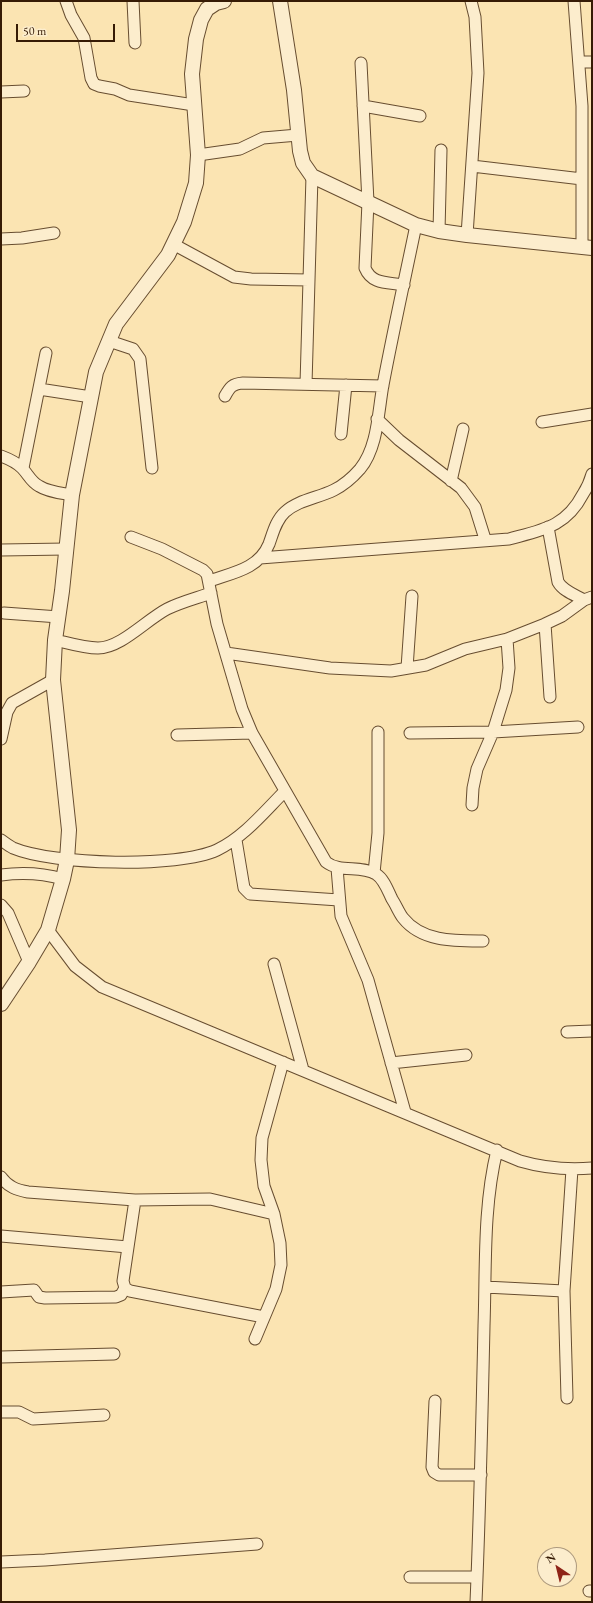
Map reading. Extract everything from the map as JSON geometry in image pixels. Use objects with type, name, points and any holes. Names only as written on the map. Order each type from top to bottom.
[{"type":"street","points":[[66,1],[70,15],[84,38],[91,78],[94,84],[115,89],[129,95],[194,105]]},
{"type":"street","points":[[133,1],[135,43]]},
{"type":"street","points":[[280,1],[294,90],[300,151],[303,163],[312,176],[416,225],[439,231],[587,248],[582,179],[583,126],[574,1]]},
{"type":"street","points":[[467,234],[478,73],[475,17],[471,1]]},
{"type":"street","points":[[1,1004],[48,930],[67,860],[68,822],[53,680],[55,640],[59,617],[72,495],[96,372],[116,324],[168,255],[184,222],[196,182],[198,155],[192,74],[196,39],[201,20],[207,9],[218,2]]},
{"type":"street","points":[[578,62],[592,62]]},
{"type":"street","points":[[362,64],[368,202],[365,268],[368,276],[374,281],[404,284]]},
{"type":"street","points":[[1,92],[24,91]]},
{"type":"street","points":[[364,106],[420,116]]},
{"type":"street","points":[[198,155],[240,149],[263,138],[298,134]]},
{"type":"street","points":[[439,231],[441,150]]},
{"type":"street","points":[[472,166],[582,179]]},
{"type":"street","points":[[306,384],[312,176]]},
{"type":"street","points":[[210,581],[251,566],[260,558],[268,547],[276,524],[284,513],[294,506],[334,490],[348,481],[361,468],[372,447],[416,225]]},
{"type":"street","points":[[1,239],[22,238],[54,233]]},
{"type":"street","points":[[173,244],[234,277],[251,279],[309,280]]},
{"type":"street","points":[[109,341],[133,349],[140,359],[152,468]]},
{"type":"street","points":[[23,468],[46,353]]},
{"type":"street","points":[[225,396],[229,388],[234,384],[242,382],[383,386]]},
{"type":"street","points":[[341,434],[346,385]]},
{"type":"street","points":[[39,389],[91,397]]},
{"type":"street","points":[[542,422],[592,414]]},
{"type":"street","points":[[377,419],[400,440],[461,488],[475,507],[485,539]]},
{"type":"street","points":[[452,481],[463,429]]},
{"type":"street","points":[[1,456],[13,460],[23,468],[38,486],[72,495]]},
{"type":"street","points":[[260,558],[509,538],[542,530],[567,518],[578,505],[592,474]]},
{"type":"street","points":[[548,527],[558,582],[566,591],[588,599]]},
{"type":"street","points":[[131,537],[162,549],[203,570],[207,574],[210,581],[217,624],[242,709],[252,732],[326,862],[331,867],[366,870],[380,877],[402,917],[412,927],[427,935],[451,941],[483,941]]},
{"type":"street","points":[[1,550],[66,549]]},
{"type":"street","points":[[55,640],[98,648],[109,646],[126,638],[153,617],[169,608],[211,593]]},
{"type":"street","points":[[407,668],[412,596]]},
{"type":"street","points":[[226,653],[330,668],[391,671],[426,665],[465,649],[507,639],[562,616],[588,599]]},
{"type":"street","points":[[4,613],[59,617]]},
{"type":"street","points":[[544,624],[550,697]]},
{"type":"street","points":[[472,806],[473,788],[477,769],[493,732],[506,690],[509,668],[507,639]]},
{"type":"street","points":[[1,739],[4,712],[12,703],[53,680]]},
{"type":"street","points":[[410,733],[493,732],[578,727]]},
{"type":"street","points":[[177,735],[252,732]]},
{"type":"street","points":[[374,873],[378,833],[378,732]]},
{"type":"street","points":[[1,840],[12,848],[24,852],[67,860],[134,862],[184,859],[215,851],[236,840],[285,791]]},
{"type":"street","points":[[236,840],[244,888],[250,894],[339,900]]},
{"type":"street","points":[[337,868],[341,916],[368,980],[405,1112]]},
{"type":"street","points":[[1,875],[32,873],[63,879]]},
{"type":"street","points":[[1,905],[8,913],[29,962]]},
{"type":"street","points":[[48,930],[75,966],[102,987],[536,1166],[572,1169],[592,1168]]},
{"type":"street","points":[[274,964],[303,1070]]},
{"type":"street","points":[[567,1032],[592,1031]]},
{"type":"street","points":[[391,1064],[466,1055]]},
{"type":"street","points":[[254,1340],[276,1289],[280,1265],[280,1243],[274,1214],[264,1186],[261,1160],[262,1138],[283,1062]]},
{"type":"street","points":[[476,1602],[481,1475],[485,1287],[490,1182],[496,1150]]},
{"type":"street","points":[[567,1398],[564,1291],[572,1169]]},
{"type":"street","points":[[1,1176],[10,1186],[22,1191],[135,1200],[210,1199],[274,1214]]},
{"type":"street","points":[[135,1200],[123,1281],[125,1288],[130,1291],[264,1317]]},
{"type":"street","points":[[1,1236],[128,1248]]},
{"type":"street","points":[[485,1287],[564,1291]]},
{"type":"street","points":[[1,1292],[34,1290],[39,1297],[44,1298],[116,1297],[121,1295],[125,1288]]},
{"type":"street","points":[[1,1357],[114,1354]]},
{"type":"street","points":[[435,1401],[432,1467],[434,1472],[439,1475],[481,1475]]},
{"type":"street","points":[[1,1412],[19,1412],[33,1419],[104,1415]]},
{"type":"street","points":[[1,1562],[257,1544]]},
{"type":"street","points":[[410,1577],[477,1577]]}]
